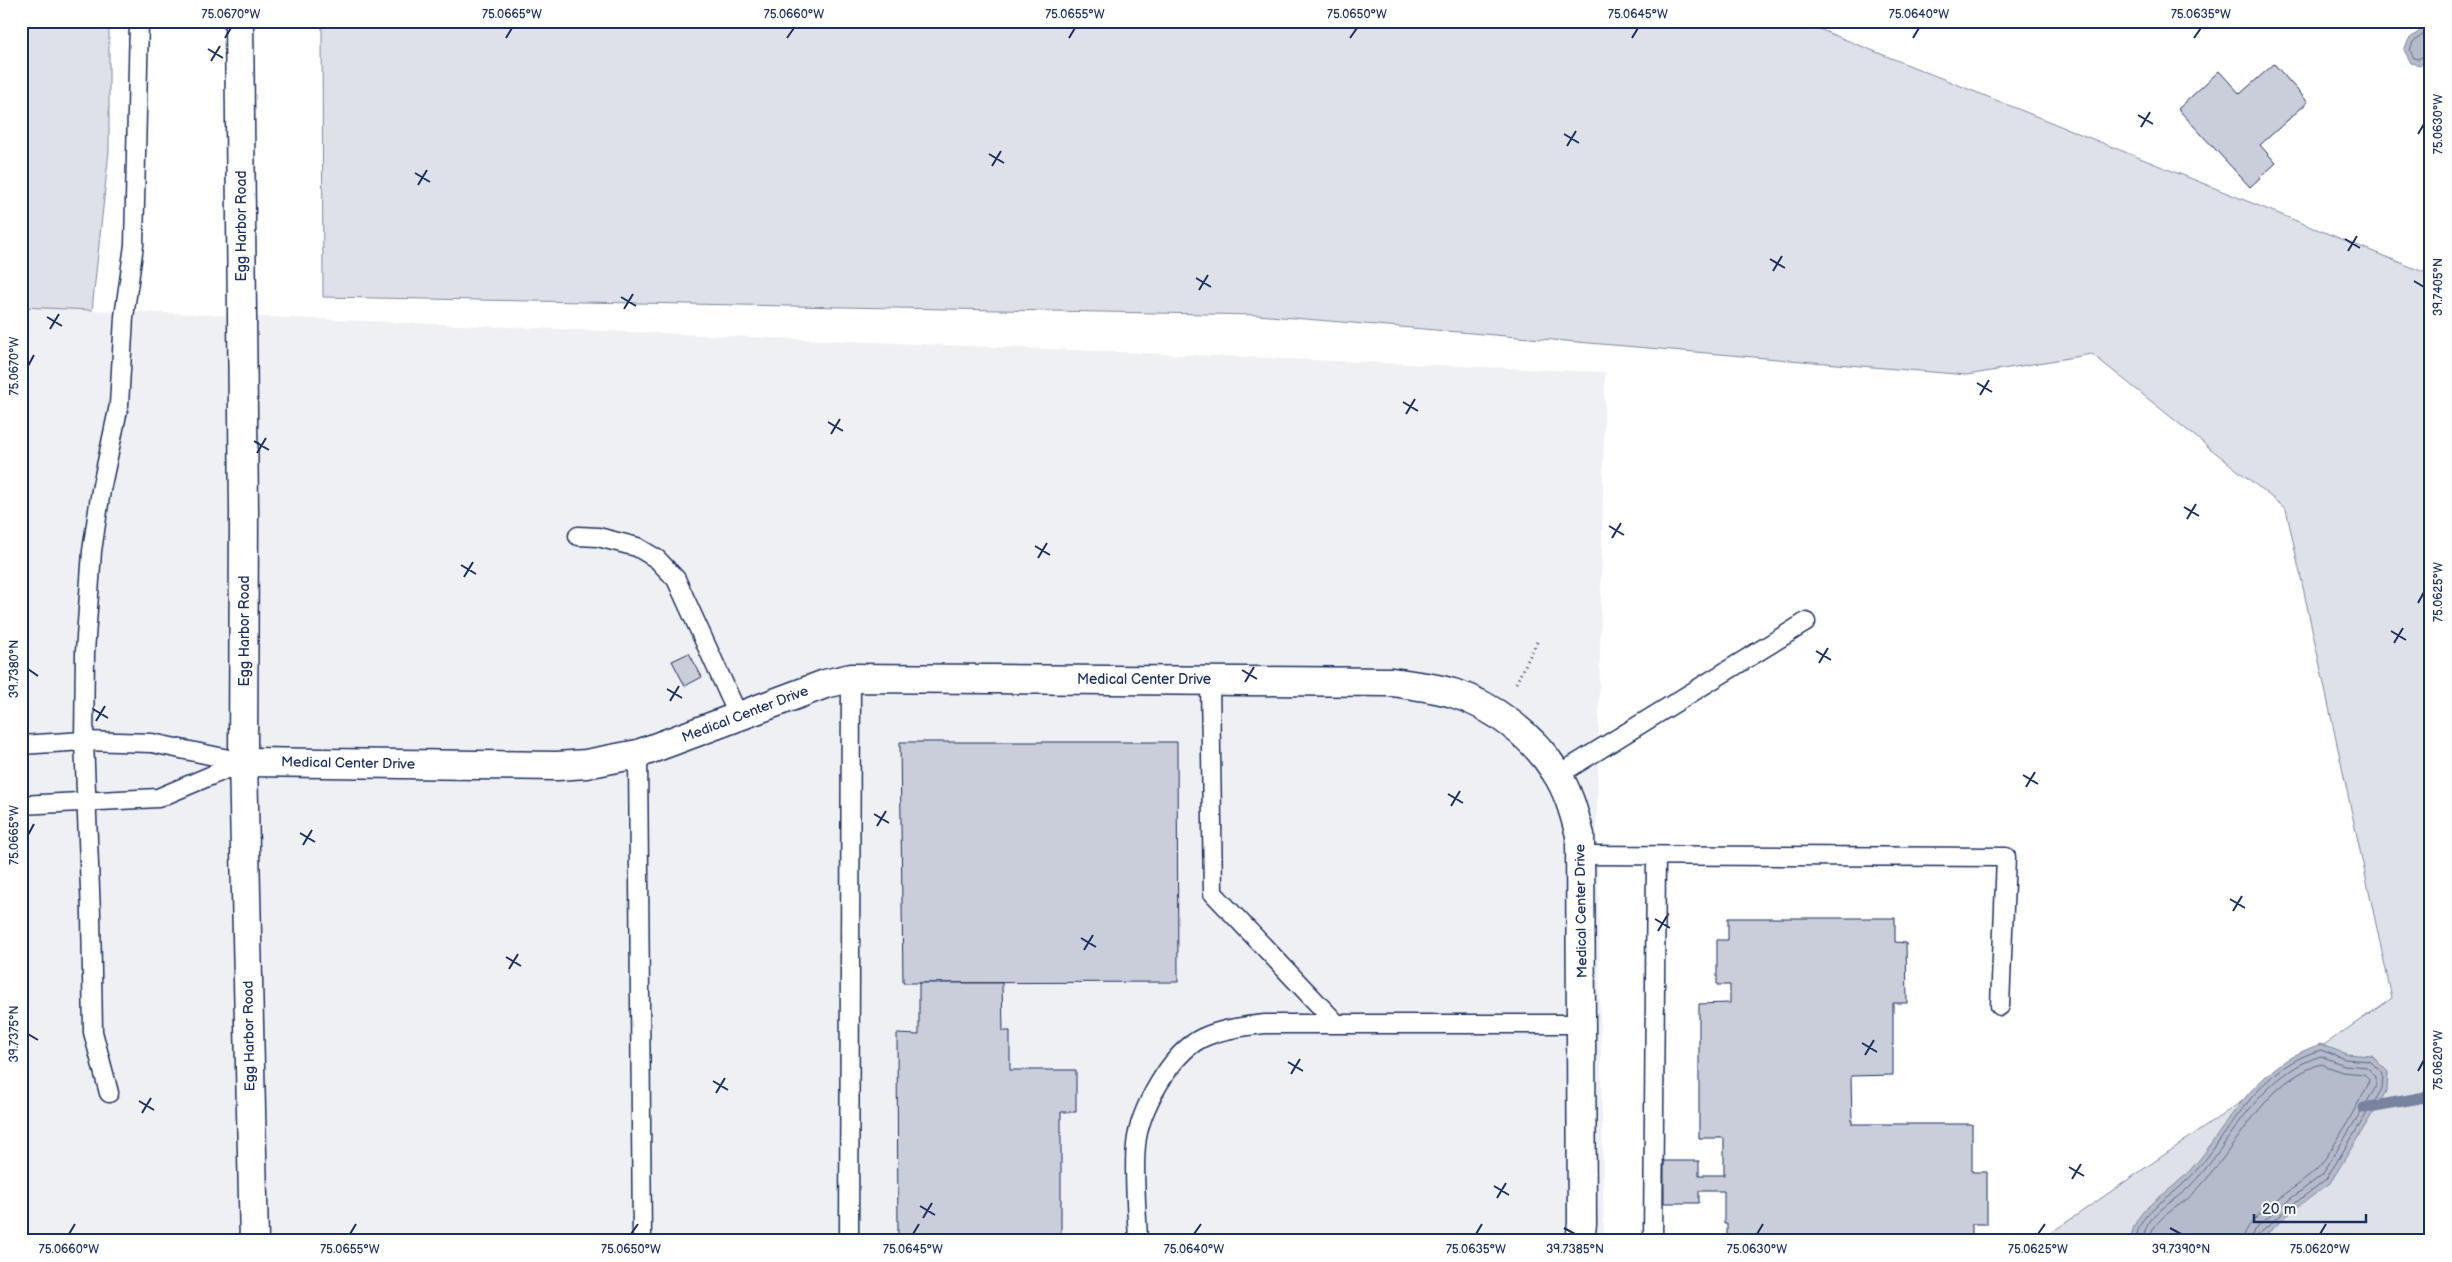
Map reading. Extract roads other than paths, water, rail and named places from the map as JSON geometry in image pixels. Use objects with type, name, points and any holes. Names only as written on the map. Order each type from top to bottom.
[{"type":"street","name":"Egg Harbor Road","points":[[239,21],[244,512],[243,762],[254,1241]]},
{"type":"street","name":"Medical Center Drive","points":[[243,762],[558,766],[586,764],[638,754],[740,718],[825,684],[851,678],[1392,682],[1454,694],[1487,709],[1513,727],[1534,745],[1558,775],[1574,814],[1580,835],[1582,1024],[1582,1224],[1580,1241]]},
{"type":"lane","points":[[110,1093],[93,1032],[91,914],[84,741],[86,652],[92,551],[101,490],[119,405],[124,317],[134,245],[139,21]]},
{"type":"lane","points":[[578,536],[598,537],[637,547],[658,559],[670,572],[676,579],[740,718]]},
{"type":"lane","points":[[1558,775],[1806,622]]},
{"type":"lane","points":[[849,1241],[851,678]]},
{"type":"lane","points":[[1210,680],[1213,892],[1336,1023]]},
{"type":"lane","points":[[21,745],[84,741],[152,743],[243,762]]},
{"type":"lane","points":[[638,754],[642,1241]]},
{"type":"lane","points":[[21,805],[158,798],[243,762]]},
{"type":"lane","points":[[1581,855],[1656,857],[2006,857],[2000,1006]]},
{"type":"lane","points":[[1653,1237],[1656,857]]},
{"type":"lane","points":[[1138,1241],[1136,1146],[1142,1116],[1174,1061],[1201,1038],[1237,1027],[1336,1023],[1582,1024]]},
{"type":"water","points":[[2429,21],[2431,21],[2431,55],[2420,65],[2411,63],[2404,50],[2409,39],[2428,25]]},
{"type":"water","points":[[2320,1044],[2346,1054],[2372,1056],[2388,1072],[2387,1090],[2330,1183],[2292,1211],[2259,1241],[2131,1241],[2136,1222],[2141,1214],[2177,1183],[2201,1158],[2241,1102],[2253,1089],[2285,1061]]},
{"type":"waterway","points":[[2364,1108],[2431,1096]]}]
